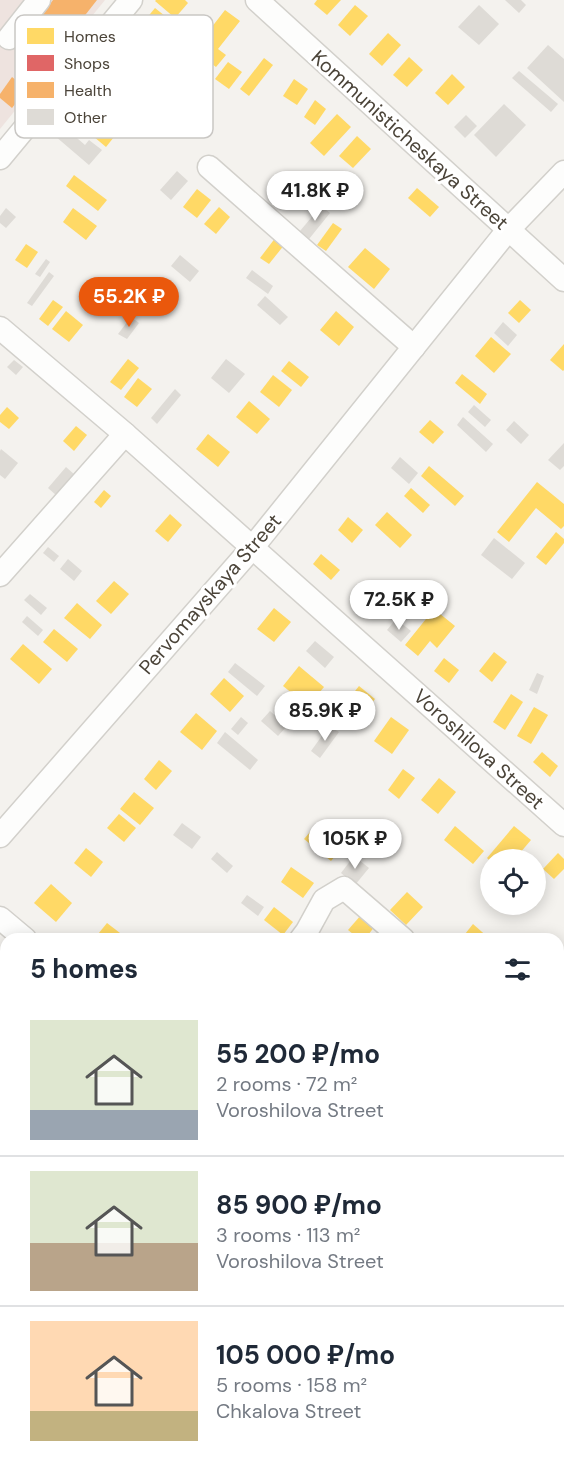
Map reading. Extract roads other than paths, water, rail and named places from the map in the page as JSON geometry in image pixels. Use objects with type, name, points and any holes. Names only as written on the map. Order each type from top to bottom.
[{"type":"street","points":[[26,15],[39,0]]},
{"type":"street","points":[[119,15],[131,0]]},
{"type":"street","name":"Kommunisticheskaya Street","points":[[256,0],[564,280]]},
{"type":"street","points":[[3,40],[15,27]]},
{"type":"street","points":[[0,158],[17,138]]},
{"type":"street","points":[[209,167],[414,347]]},
{"type":"street","name":"Pervomayskaya Street","points":[[0,836],[252,548],[508,230],[564,172]]},
{"type":"street","name":"Voroshilova Street","points":[[0,328],[125,434],[564,825]]},
{"type":"street","points":[[0,575],[125,434]]},
{"type":"street","points":[[306,933],[324,900],[344,888],[396,933]]},
{"type":"street","points":[[0,918],[18,933]]}]
